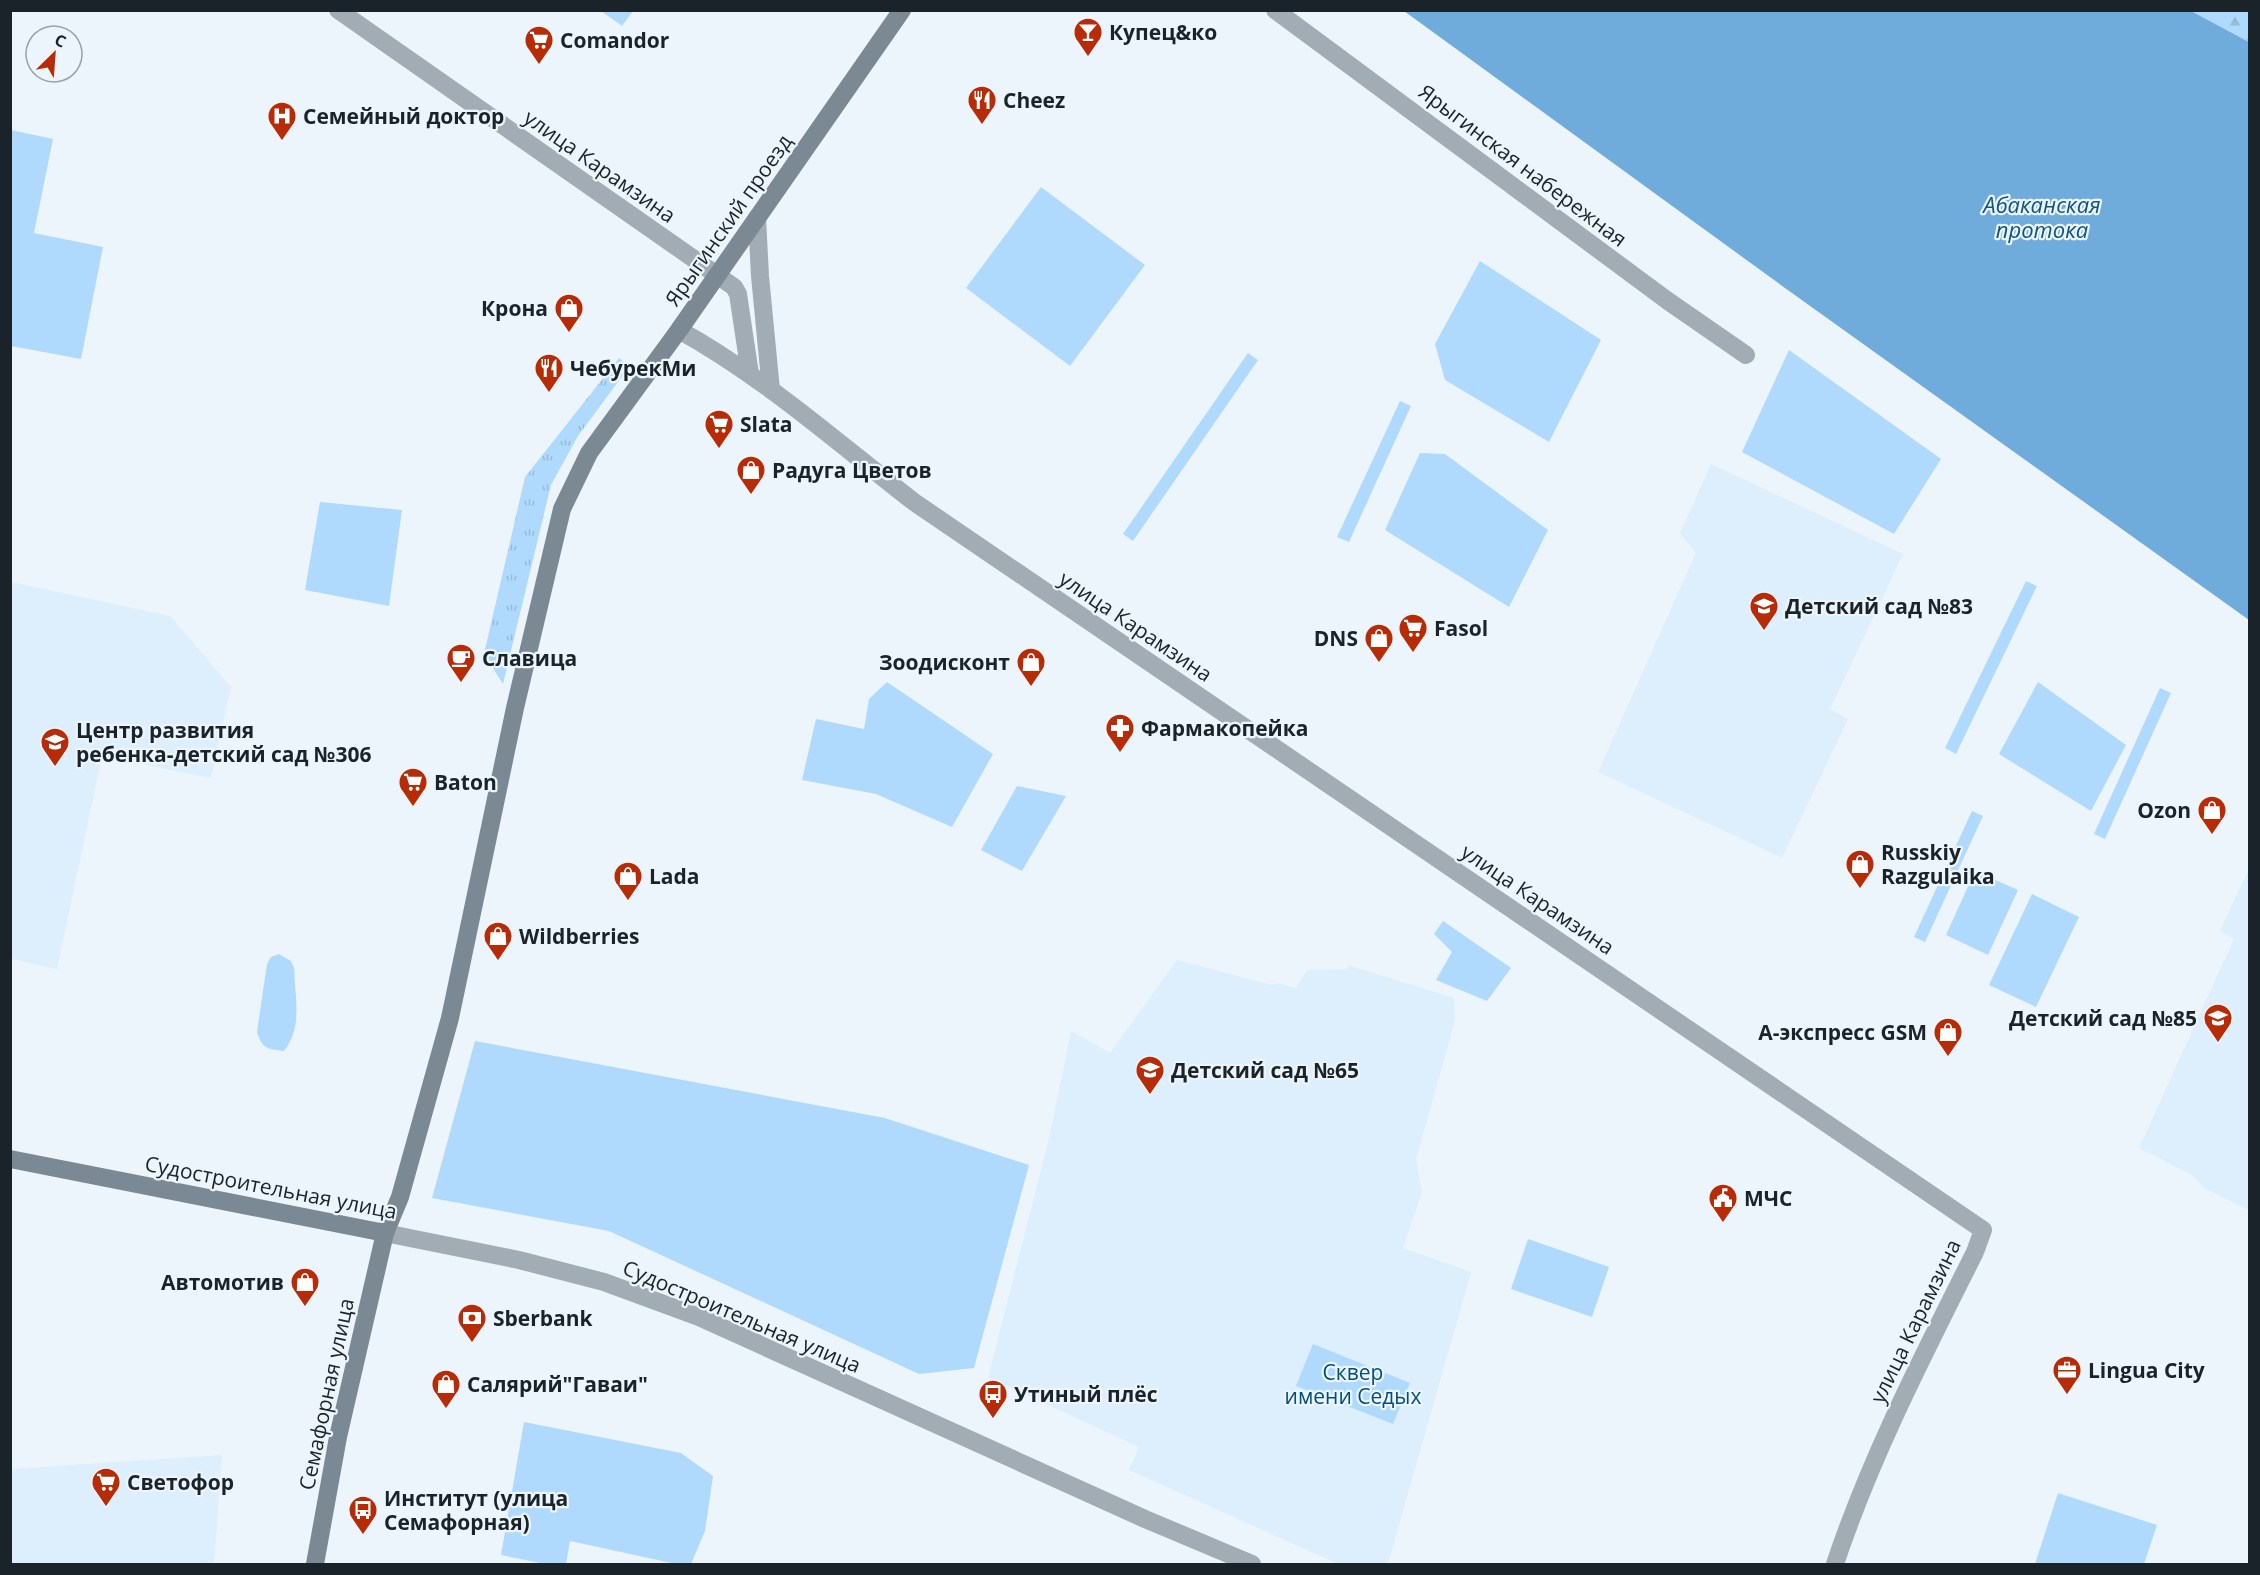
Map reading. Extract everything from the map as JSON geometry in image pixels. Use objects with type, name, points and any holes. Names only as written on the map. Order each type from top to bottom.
[{"type":"main road","name":"Ярыгинский проезд","points":[[385,1233],[400,1197],[450,1018],[515,708],[562,509],[589,453],[718,275],[902,10]]},
{"type":"main road","name":"Судостроительная улица","points":[[10,1159],[385,1233]]},
{"type":"main road","name":"Семафорная улица","points":[[315,1564],[338,1437],[385,1233]]},
{"type":"street","name":"улица Карамзина","points":[[338,10],[734,287],[738,294],[750,374]]},
{"type":"street","name":"Ярыгинская набережная","points":[[1275,10],[1668,301],[1746,355]]},
{"type":"street","points":[[757,218],[771,390]]},
{"type":"street","points":[[679,330],[712,348],[771,390]]},
{"type":"street","name":"улица Карамзина","points":[[771,390],[914,502],[1983,1230],[1975,1252],[1899,1404],[1845,1533],[1835,1564]]},
{"type":"street","name":"Судостроительная улица","points":[[385,1233],[519,1260],[604,1282],[699,1317],[1135,1515],[1252,1564]]},
{"type":"shaded area","name":"Детский сад №83","points":[[1711,464],[1903,554],[1830,709],[1848,719],[1782,858],[1598,772],[1696,553],[1680,533]]},
{"type":"shaded area","name":"Центр развития ребенка-детский сад №306","points":[[11,582],[170,616],[231,687],[211,778],[102,756],[57,969],[11,959]]},
{"type":"shaded area","name":"Детский сад №85","points":[[2249,869],[2249,1210],[2206,1189],[2192,1175],[2139,1148],[2234,939],[2220,931]]},
{"type":"shaded area","points":[[1177,960],[1272,985],[1277,983],[1296,988],[1307,970],[1347,969],[1348,965],[1454,998],[1455,1021],[1416,1159],[1422,1193],[1403,1248],[1471,1272],[1388,1564],[1338,1564],[1129,1470],[1139,1447],[988,1377],[1049,1139],[1071,1031],[1110,1053]]},
{"type":"shaded area","points":[[222,1455],[214,1564],[11,1564],[11,1469]]},
{"type":"green space","points":[[601,11],[633,11],[622,26]]},
{"type":"green space","points":[[2191,11],[2249,11],[2249,42]]},
{"type":"green space","points":[[11,130],[53,139],[34,233],[103,247],[81,359],[11,346]]},
{"type":"green space","points":[[1041,187],[1145,265],[1070,366],[966,288]]},
{"type":"green space","points":[[1480,261],[1601,340],[1549,442],[1445,380],[1435,344]]},
{"type":"green space","points":[[1789,350],[1941,459],[1894,534],[1742,452]]},
{"type":"green space","points":[[1248,353],[1258,360],[1133,541],[1123,534]]},
{"type":"green space","points":[[619,358],[629,367],[578,436],[551,485],[503,684],[484,654],[525,477]]},
{"type":"green space","points":[[1400,401],[1411,406],[1349,542],[1337,537]]},
{"type":"green space","points":[[1420,453],[1445,454],[1548,530],[1509,607],[1385,530]]},
{"type":"green space","points":[[320,502],[402,510],[389,606],[305,590]]},
{"type":"green space","points":[[2026,581],[2037,586],[1956,754],[1945,748]]},
{"type":"green space","points":[[887,682],[993,754],[952,827],[876,794],[802,780],[816,719],[864,729],[869,699]]},
{"type":"green space","points":[[2038,682],[2126,745],[2091,811],[1999,754]]},
{"type":"green space","points":[[2160,688],[2171,693],[2105,839],[2094,834]]},
{"type":"green space","points":[[1017,786],[1066,796],[1022,871],[981,850]]},
{"type":"green space","points":[[1972,811],[1983,816],[1925,942],[1914,937]]},
{"type":"green space","points":[[1975,871],[2018,890],[1988,955],[1946,935]]},
{"type":"green space","points":[[2032,894],[2079,917],[2036,1007],[1989,985]]},
{"type":"green space","points":[[1443,921],[1511,968],[1487,1001],[1436,980],[1452,952],[1434,934]]},
{"type":"green space","points":[[279,954],[291,961],[294,968],[296,1001],[294,1032],[284,1051],[266,1047],[257,1032],[267,964],[271,957]]},
{"type":"green space","points":[[475,1041],[885,1118],[1029,1165],[974,1368],[919,1374],[609,1231],[432,1198]]},
{"type":"green space","points":[[1528,1239],[1609,1267],[1592,1317],[1511,1289]]},
{"type":"green space","name":"Сквер имени Седых","points":[[1313,1344],[1410,1383],[1393,1424],[1296,1386]]},
{"type":"green space","points":[[524,1422],[681,1453],[713,1476],[705,1531],[691,1564],[676,1564],[570,1541],[566,1564],[545,1564],[501,1555]]},
{"type":"green space","points":[[2058,1493],[2157,1525],[2144,1564],[2035,1564]]},
{"type":"water","name":"Абаканская протока","points":[[1404,11],[2191,11],[2249,42],[2249,620],[1785,288]]},
{"type":"place","name":"Купец&ко","points":[[1088,58]]},
{"type":"place","name":"Comandor","points":[[539,66]]},
{"type":"place","name":"Cheez","points":[[982,126]]},
{"type":"place","name":"Семейный доктор","points":[[282,142]]},
{"type":"place","name":"Крона","points":[[569,334]]},
{"type":"place","name":"ЧебурекМи","points":[[549,394]]},
{"type":"place","name":"Slata","points":[[719,450]]},
{"type":"place","name":"Радуга Цветов","points":[[751,496]]},
{"type":"place","name":"Детский сад №83","points":[[1764,632]]},
{"type":"place","name":"Fasol","points":[[1413,654]]},
{"type":"place","name":"DNS","points":[[1379,664]]},
{"type":"place","name":"Славица","points":[[461,684]]},
{"type":"place","name":"Зоодисконт","points":[[1031,688]]},
{"type":"place","name":"Фармакопейка","points":[[1120,754]]},
{"type":"place","name":"Центр развития ребенка-детский сад №306","points":[[55,768]]},
{"type":"place","name":"Baton","points":[[413,808]]},
{"type":"place","name":"Ozon","points":[[2212,836]]},
{"type":"place","name":"Russkiy Razgulaika","points":[[1860,890]]},
{"type":"place","name":"Lada","points":[[628,902]]},
{"type":"place","name":"Wildberries","points":[[498,962]]},
{"type":"place","name":"Детский сад №85","points":[[2218,1044]]},
{"type":"place","name":"А-экспресс GSM","points":[[1948,1058]]},
{"type":"place","name":"Детский сад №65","points":[[1150,1096]]},
{"type":"place","name":"МЧС","points":[[1723,1224]]},
{"type":"place","name":"Автомотив","points":[[305,1308]]},
{"type":"place","name":"Sberbank","points":[[472,1344]]},
{"type":"place","name":"Lingua City","points":[[2067,1396]]},
{"type":"place","name":"Салярий\"Гаваи\"","points":[[446,1410]]},
{"type":"place","name":"Утиный плёс","points":[[993,1420]]},
{"type":"place","name":"Светофор","points":[[106,1508]]},
{"type":"place","name":"Институт (улица Семафорная)","points":[[363,1536]]}]
